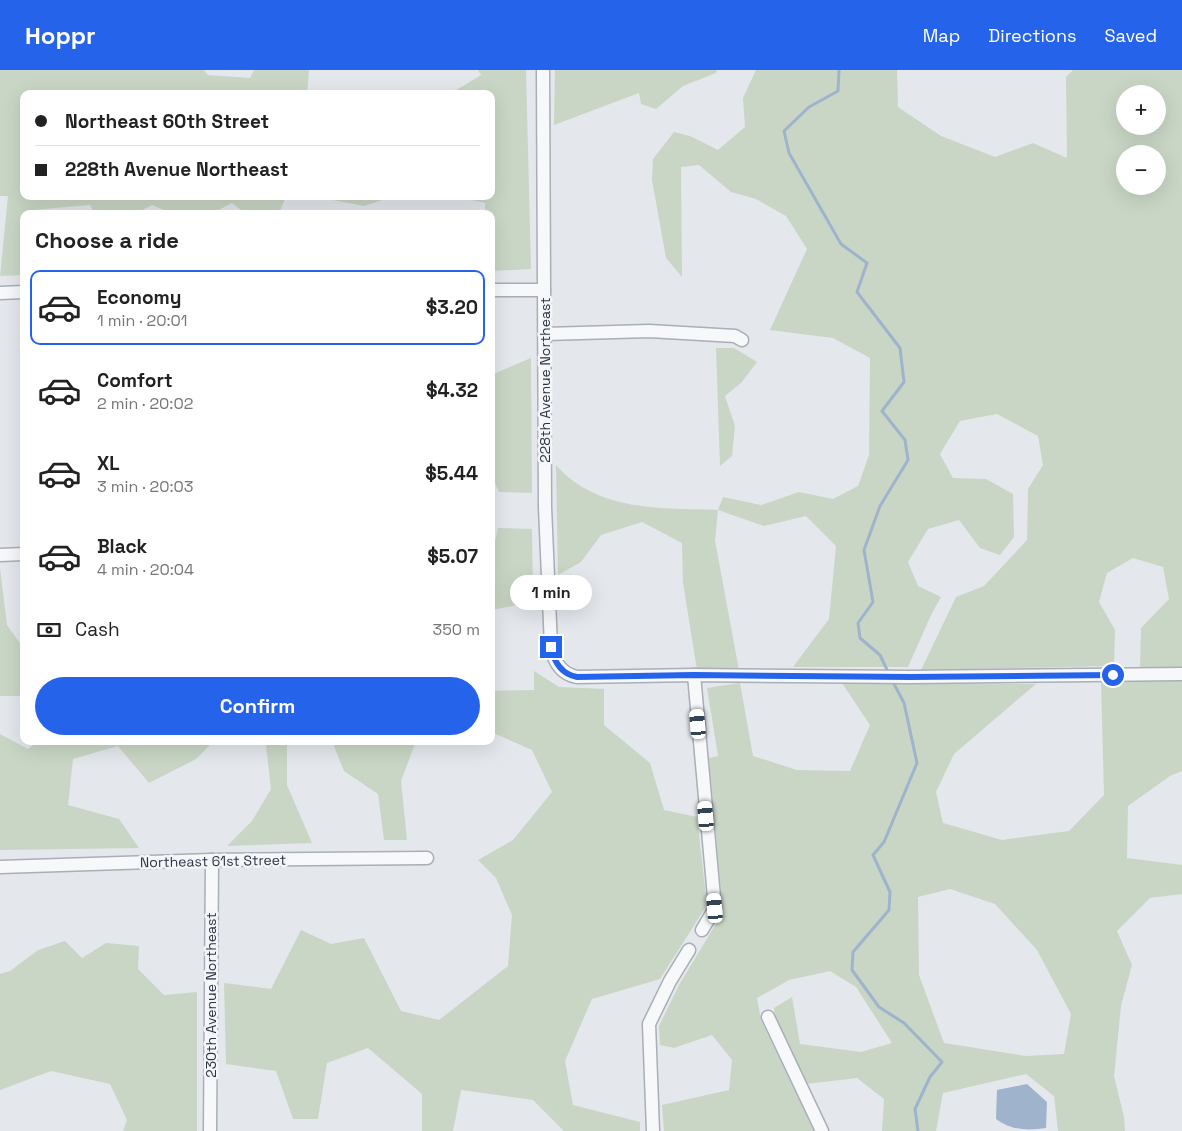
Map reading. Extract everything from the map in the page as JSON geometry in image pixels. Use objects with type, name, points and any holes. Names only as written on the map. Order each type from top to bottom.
[{"type":"street","name":"228th Avenue Northeast","points":[[543,70],[546,334],[545,508],[551,647],[555,662],[563,671],[577,677],[694,675]]},
{"type":"street","points":[[495,290],[544,290]]},
{"type":"street","points":[[0,293],[20,292]]},
{"type":"street","points":[[546,334],[649,331],[735,336],[742,340]]},
{"type":"street","points":[[0,556],[20,554]]},
{"type":"street","points":[[702,930],[715,908],[694,675],[901,677],[1182,674]]},
{"type":"street","name":"Northeast 61st Street","points":[[0,867],[212,860],[427,858]]},
{"type":"street","name":"230th Avenue Northeast","points":[[210,1131],[212,860]]},
{"type":"street","points":[[653,1131],[649,1024],[670,981],[689,950]]},
{"type":"street","points":[[768,1018],[822,1131]]},
{"type":"green space","points":[[0,70],[204,70],[208,75],[250,78],[254,70],[309,70],[307,90],[20,90],[20,200],[284,200],[281,210],[241,210],[232,203],[219,210],[164,210],[152,205],[143,210],[93,210],[90,205],[20,210],[20,275],[0,276],[8,196],[0,196]]},
{"type":"green space","points":[[478,70],[526,70],[531,269],[495,271],[495,210],[485,210],[485,203],[473,200],[495,200],[495,90],[457,90],[481,75]]},
{"type":"green space","points":[[555,70],[717,70],[716,73],[683,86],[656,109],[641,104],[639,93],[554,125]]},
{"type":"green space","points":[[756,70],[897,70],[898,107],[941,136],[995,157],[1033,143],[1067,158],[1066,77],[1073,70],[1182,70],[1182,668],[1140,668],[1141,628],[1169,599],[1163,567],[1133,558],[1107,573],[1099,602],[1115,630],[1114,666],[921,670],[956,597],[984,586],[1027,540],[1028,489],[1043,465],[1038,436],[997,414],[960,421],[940,454],[953,478],[986,479],[1013,494],[1014,537],[1000,555],[980,548],[959,520],[928,529],[908,562],[918,586],[941,597],[908,667],[793,667],[829,619],[836,546],[806,516],[764,526],[718,510],[723,497],[761,505],[799,492],[833,499],[858,486],[869,455],[870,358],[833,338],[770,330],[807,249],[786,216],[756,199],[731,192],[699,165],[681,167],[682,277],[666,258],[652,180],[653,159],[674,132],[690,136],[718,150],[745,127],[743,98]]},
{"type":"green space","points":[[333,200],[382,200],[364,206]]},
{"type":"green space","points":[[716,348],[734,348],[757,362],[742,382],[725,396],[735,426],[732,456],[720,466]]},
{"type":"green space","points":[[531,358],[532,493],[499,492],[495,483],[495,373]]},
{"type":"green space","points":[[556,465],[572,480],[591,492],[610,499],[653,507],[718,510],[715,541],[739,670],[697,670],[683,583],[682,543],[642,522],[601,535],[581,562],[558,575]]},
{"type":"green space","points":[[498,528],[532,529],[533,602],[495,609],[495,541]]},
{"type":"green space","points":[[0,568],[7,625],[20,643],[20,696],[0,696]]},
{"type":"green space","points":[[534,671],[559,687],[604,689],[604,725],[650,763],[664,810],[697,817],[707,905],[660,979],[592,999],[565,1061],[573,1105],[640,1122],[640,1131],[564,1131],[533,1100],[461,1090],[453,1131],[422,1131],[422,1094],[368,1048],[327,1063],[318,1119],[293,1119],[276,1071],[226,1064],[224,983],[271,989],[301,930],[331,944],[364,938],[401,1011],[439,1020],[508,966],[512,915],[496,878],[478,860],[513,840],[552,792],[532,750],[495,734],[495,691],[534,690]]},
{"type":"green space","points":[[1182,681],[1182,771],[1170,776],[1128,806],[1127,858],[1182,865],[1182,894],[1150,898],[1117,931],[1132,965],[1121,1006],[1114,1076],[1124,1117],[1125,1131],[1058,1131],[1054,1096],[1026,1074],[943,1093],[936,1131],[882,1131],[884,1099],[857,1078],[806,1084],[775,1020],[774,1008],[792,997],[800,1044],[861,1052],[892,1043],[856,987],[830,971],[789,980],[757,998],[761,1020],[814,1131],[664,1131],[662,1105],[729,1090],[732,1060],[712,1035],[674,1048],[660,1045],[659,1026],[679,985],[723,912],[709,758],[718,756],[707,688],[740,683],[753,756],[797,770],[850,771],[870,725],[842,683],[1036,684],[954,754],[936,792],[943,823],[1002,840],[1069,831],[1104,795],[1101,682]],"holes":[[[950,889],[995,904],[1037,950],[1071,1014],[1064,1054],[1026,1056],[944,1043],[919,975],[918,897]]]},
{"type":"green space","points":[[0,734],[28,749],[33,745],[210,745],[196,759],[149,783],[118,746],[73,759],[68,805],[119,819],[139,848],[0,850]]},
{"type":"green space","points":[[266,745],[287,745],[287,785],[312,843],[227,846],[252,821],[271,789]]},
{"type":"green space","points":[[334,745],[414,745],[401,781],[407,840],[384,840],[378,794],[344,771]]},
{"type":"green space","points":[[65,941],[82,958],[106,943],[139,946],[138,969],[164,995],[197,992],[197,1131],[123,1131],[127,1120],[110,1084],[51,1071],[0,1090],[0,974],[10,971],[38,950]]},
{"type":"water","points":[[1027,1084],[1047,1102],[1046,1128],[1020,1129],[996,1119],[997,1090]]},
{"type":"waterway","points":[[839,70],[838,91],[809,107],[784,131],[789,153],[841,244],[867,263],[857,292],[900,348],[904,382],[882,411],[905,440],[908,460],[880,506],[864,550],[873,602],[858,623],[860,638],[880,655],[889,674]]},
{"type":"waterway","points":[[892,680],[904,703],[917,763],[884,842],[873,855],[890,892],[889,910],[853,952],[852,970],[879,1007],[904,1023],[942,1062],[930,1077],[915,1109],[918,1131]]},
{"type":"route","points":[[551,647],[555,662],[570,676],[577,677],[694,675],[911,677],[1113,675]]}]
